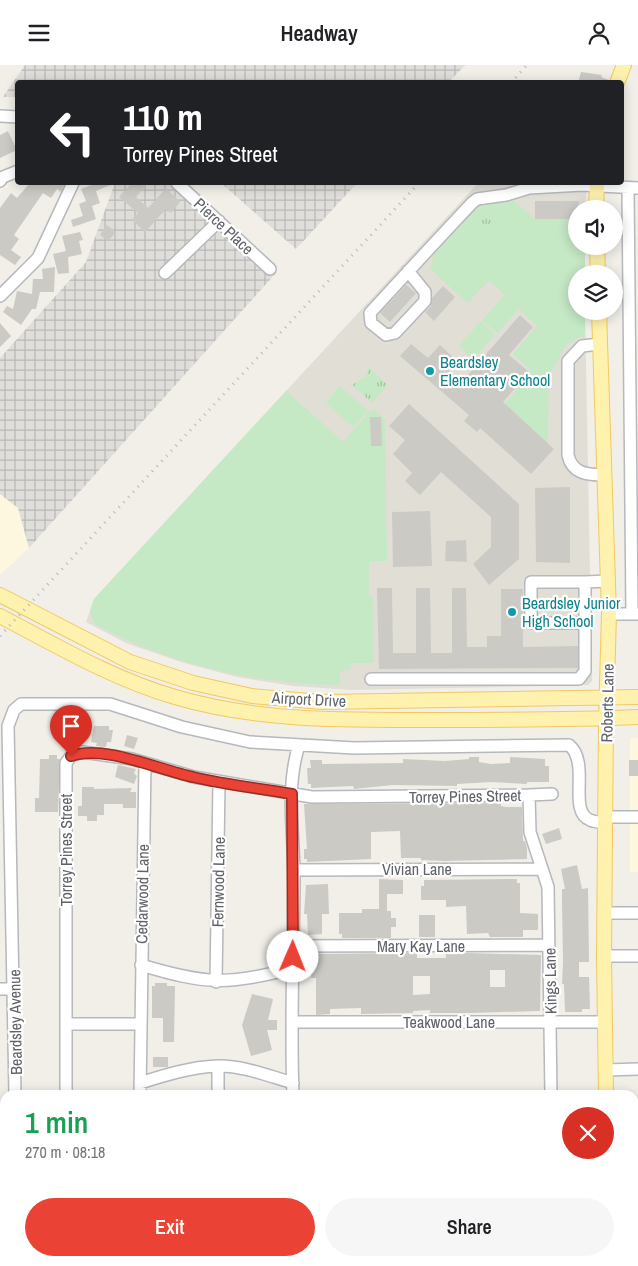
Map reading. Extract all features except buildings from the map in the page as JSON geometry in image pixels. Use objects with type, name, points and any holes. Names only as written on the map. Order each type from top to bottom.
[{"type":"main road","points":[[618,80],[624,65]]},
{"type":"main road","points":[[596,200],[597,185]]},
{"type":"main road","name":"Roberts Lane","points":[[599,320],[609,614],[606,698],[604,913],[606,1090]]},
{"type":"main road","name":"Airport Drive","points":[[0,595],[130,662],[193,683],[252,696],[322,702],[638,697]]},
{"type":"main road","name":"Airport Drive","points":[[0,615],[122,678],[175,697],[240,712],[315,720],[606,719],[638,717]]},
{"type":"street","points":[[0,116],[15,118]]},
{"type":"street","points":[[0,181],[3,177],[15,172]]},
{"type":"street","points":[[0,296],[38,258],[72,185]]},
{"type":"street","name":"Pierce Place","points":[[179,185],[270,269]]},
{"type":"street","points":[[408,271],[425,292],[426,301],[395,333],[386,335],[371,323],[370,313],[408,271],[477,199],[506,195],[529,188],[580,185]]},
{"type":"street","points":[[606,185],[633,188],[635,614],[609,614]]},
{"type":"street","points":[[165,273],[219,221]]},
{"type":"street","points":[[600,344],[582,347],[568,361],[568,455],[571,464],[579,471],[589,475],[605,475]]},
{"type":"street","points":[[585,623],[531,623],[531,582],[608,581]]},
{"type":"street","points":[[371,679],[579,679],[585,671],[584,582]]},
{"type":"street","name":"Beardsley Avenue","points":[[15,1090],[15,989],[6,885],[8,726],[14,710],[21,704],[34,703],[110,704],[221,737],[250,742],[299,745]]},
{"type":"street","points":[[140,1089],[168,1075],[218,1066],[245,1070],[293,1089],[292,968],[294,947],[294,869],[292,794],[295,759],[299,745],[354,747],[569,745],[574,750],[580,765],[579,808],[583,816],[589,820],[638,818]]},
{"type":"street","name":"Torrey Pines Street","points":[[66,1090],[66,763],[71,756],[82,752],[132,759],[219,782],[312,797],[529,795],[530,832],[541,869]]},
{"type":"street","name":"Cedarwood Lane","points":[[140,1089],[145,763]]},
{"type":"street","name":"Fernwood Lane","points":[[216,982],[219,782]]},
{"type":"street","points":[[529,795],[552,794]]},
{"type":"street","name":"Vivian Lane","points":[[294,869],[541,869]]},
{"type":"street","name":"Kings Lane","points":[[541,869],[548,887],[551,1090]]},
{"type":"street","points":[[604,913],[638,913]]},
{"type":"street","name":"Mary Kay Lane","points":[[294,947],[549,945]]},
{"type":"street","points":[[604,956],[638,956]]},
{"type":"street","points":[[141,965],[191,979],[216,982],[261,977],[292,968]]},
{"type":"street","points":[[0,989],[15,989]]},
{"type":"street","name":"Teakwood Lane","points":[[293,1022],[605,1022]]},
{"type":"street","points":[[66,1024],[140,1024]]},
{"type":"street","points":[[218,1066],[218,1090]]},
{"type":"street","points":[[606,1070],[638,1069]]},
{"type":"shaded area","points":[[25,65],[465,65],[451,80],[15,80],[15,97],[3,97]]},
{"type":"shaded area","points":[[114,185],[176,185],[276,273],[29,548],[18,508],[0,494],[0,358],[86,262]]},
{"type":"shaded area","points":[[223,185],[355,185],[296,249]]},
{"type":"shaded area","points":[[476,185],[587,185],[586,200],[568,200],[568,255],[585,255],[585,265],[568,265],[568,320],[585,320],[592,681],[588,685],[351,690],[293,686],[237,677],[181,662],[126,643],[86,622],[94,599]]},
{"type":"shaded area","points":[[0,494],[18,508],[29,548],[0,575]]},
{"type":"shaded area","points":[[638,738],[638,872],[630,872],[630,739]]},
{"type":"green space","points":[[511,199],[535,219],[568,219],[568,255],[585,255],[585,265],[568,265],[568,320],[585,320],[585,336],[575,339],[564,348],[554,368],[549,373],[548,443],[505,404],[532,371],[513,354],[537,326],[489,280],[468,303],[430,269],[434,254],[464,221],[479,235],[496,217],[481,204]]},
{"type":"green space","points":[[481,204],[496,217],[479,236],[464,221]]},
{"type":"green space","points":[[504,296],[519,309],[497,333],[482,320]]},
{"type":"green space","points":[[481,321],[495,335],[473,359],[459,346]]},
{"type":"green space","points":[[369,367],[388,385],[372,403],[352,385],[366,376]]},
{"type":"green space","points":[[340,386],[368,411],[353,427],[326,403]]},
{"type":"green space","points":[[286,391],[343,442],[371,410],[375,410],[385,419],[387,561],[369,561],[369,596],[373,597],[374,663],[351,663],[350,670],[340,671],[340,685],[277,681],[245,676],[182,661],[122,638],[94,623],[90,611],[94,599]]},
{"type":"railway","points":[[514,80],[527,65]]},
{"type":"railway","points":[[0,636],[417,185]]},
{"type":"place","name":"Beardsley Elementary School","points":[[430,371]]},
{"type":"place","name":"Beardsley Junior High School","points":[[512,612]]},
{"type":"route","points":[[71,756],[82,752],[132,759],[194,777],[292,794],[294,869],[293,957]]}]
